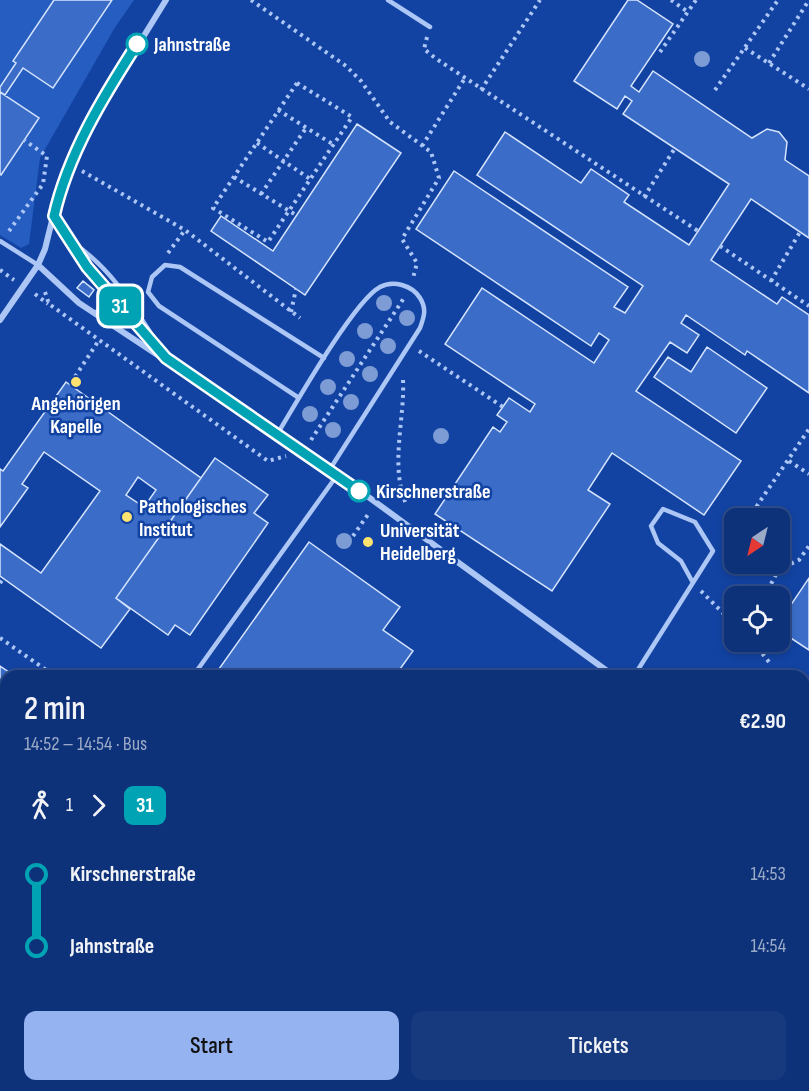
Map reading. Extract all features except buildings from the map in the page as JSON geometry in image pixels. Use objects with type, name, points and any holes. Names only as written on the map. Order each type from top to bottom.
[{"type":"street","points":[[0,320],[38,265],[54,216],[59,192],[97,110],[166,0]]},
{"type":"street","points":[[54,216],[87,267],[166,358]]},
{"type":"street","points":[[38,265],[95,314],[166,358],[338,474],[606,670]]},
{"type":"lane","points":[[388,0],[430,27]]},
{"type":"lane","points":[[1,241],[38,265]]},
{"type":"lane","points":[[72,243],[94,257],[128,297],[166,358]]},
{"type":"lane","points":[[299,398],[159,306],[148,292],[152,277],[165,265],[180,267],[324,358]]},
{"type":"lane","points":[[278,433],[324,358],[356,312],[379,287],[401,284],[410,289],[418,295],[425,314],[403,358],[330,469]]},
{"type":"lane","points":[[95,314],[111,295]]},
{"type":"lane","points":[[197,670],[338,474]]},
{"type":"lane","points":[[638,670],[713,551],[695,522],[663,509],[651,526],[658,543],[681,561],[692,581]]},
{"type":"path","points":[[38,265],[49,304],[268,461],[304,451],[410,289],[417,263],[402,239],[440,178],[431,152],[390,122],[361,81],[345,66],[251,0]]},
{"type":"path","points":[[481,90],[540,0]]},
{"type":"path","points":[[671,0],[688,12]]},
{"type":"path","points":[[660,52],[696,0]]},
{"type":"path","points":[[715,90],[778,0]]},
{"type":"path","points":[[769,63],[809,0]]},
{"type":"path","points":[[430,27],[424,49],[481,90],[698,231]]},
{"type":"path","points":[[745,48],[809,89]]},
{"type":"path","points":[[422,146],[465,78]]},
{"type":"path","points":[[297,83],[352,117],[268,242],[213,208],[278,110],[297,83]]},
{"type":"path","points":[[278,110],[334,145]]},
{"type":"path","points":[[261,194],[306,128]]},
{"type":"path","points":[[1,241],[43,184],[47,156],[24,140]]},
{"type":"path","points":[[257,143],[310,179]]},
{"type":"path","points":[[644,197],[675,148]]},
{"type":"path","points":[[71,164],[185,230],[300,318]]},
{"type":"path","points":[[234,177],[296,215]]},
{"type":"path","points":[[165,265],[166,257],[185,230]]},
{"type":"path","points":[[771,280],[800,232]]},
{"type":"path","points":[[720,246],[809,306]]},
{"type":"path","points":[[291,312],[296,289]]},
{"type":"path","points":[[71,382],[99,340]]},
{"type":"path","points":[[410,345],[503,407]]},
{"type":"path","points":[[403,358],[400,474],[402,493],[412,514]]},
{"type":"path","points":[[756,508],[809,429]]},
{"type":"path","points":[[789,461],[809,474]]},
{"type":"path","points":[[353,536],[376,503]]},
{"type":"path","points":[[790,564],[799,560],[809,546]]},
{"type":"path","points":[[0,584],[3,579]]},
{"type":"path","points":[[692,581],[724,617]]},
{"type":"path","points":[[0,638],[46,670]]},
{"type":"path","points":[[761,652],[776,670]]},
{"type":"shaded area","points":[[0,0],[134,0],[114,29],[40,158],[29,244],[21,248],[0,235]]},
{"type":"bus line","name":"31","points":[[137,44],[92,120],[59,192],[54,216],[87,267],[166,358],[359,491]]},
{"type":"place","name":"Jahnstraße","points":[[137,44]]},
{"type":"place","name":"Angehörigen Kapelle","points":[[76,382]]},
{"type":"place","name":"Kirschnerstraße","points":[[359,491]]},
{"type":"place","name":"Pathologisches Institut","points":[[127,517]]},
{"type":"place","name":"Universität Heidelberg","points":[[368,542]]}]
